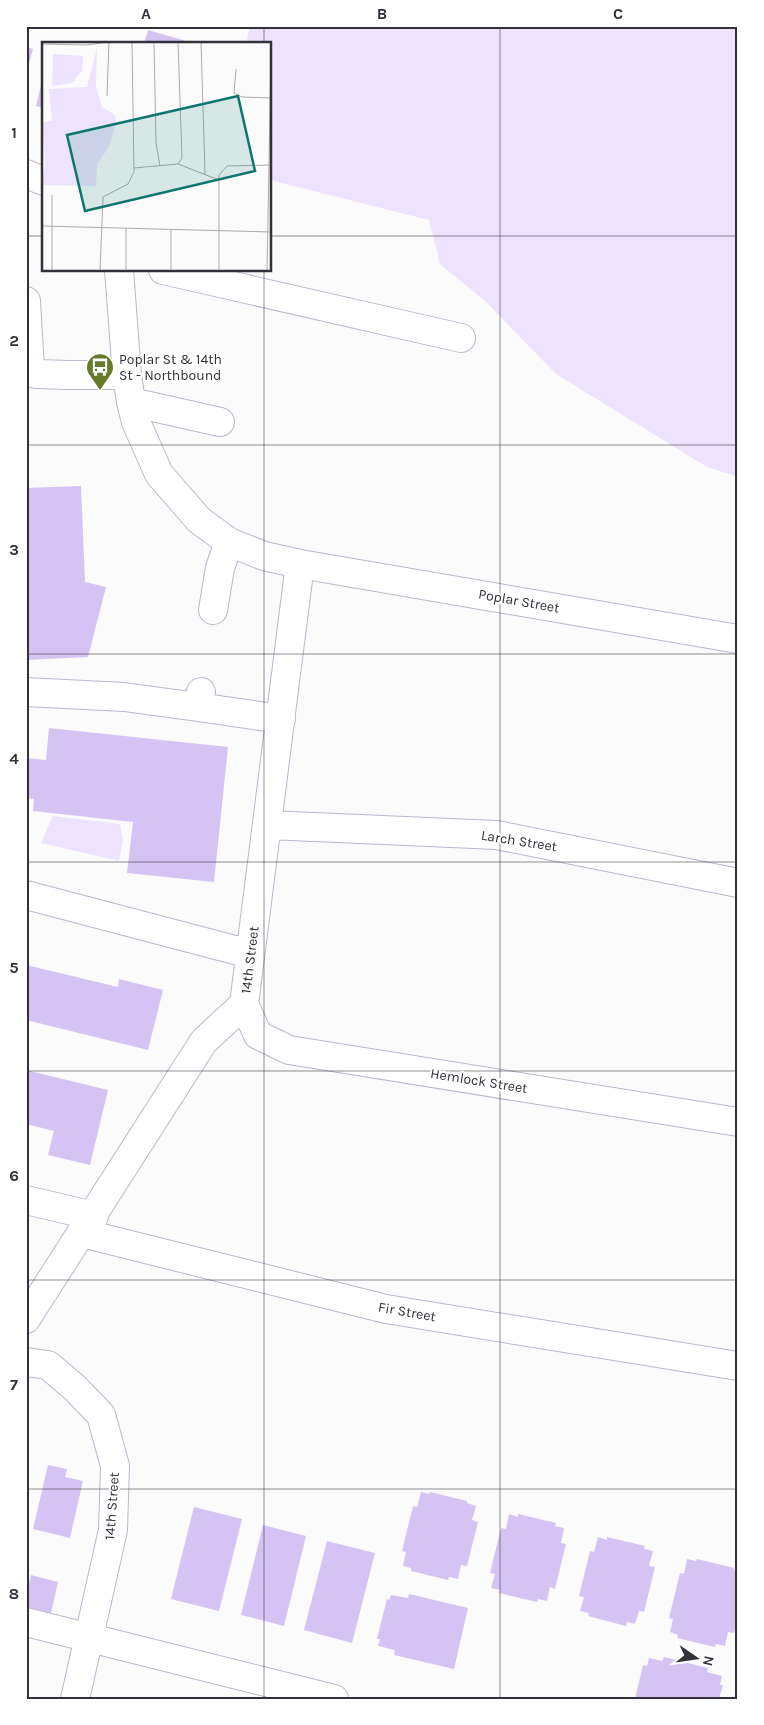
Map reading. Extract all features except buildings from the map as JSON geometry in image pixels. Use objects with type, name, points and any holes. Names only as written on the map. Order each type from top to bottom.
[{"type":"street","points":[[26,174],[42,179]]},
{"type":"street","name":"Poplar Street","points":[[119,271],[127,375],[136,422],[159,474],[199,520],[228,542],[264,556],[300,564],[738,638]]},
{"type":"street","points":[[167,271],[461,338]]},
{"type":"street","points":[[26,302],[30,368],[29,384]]},
{"type":"street","points":[[29,384],[37,374],[127,375]]},
{"type":"street","points":[[131,402],[220,422]]},
{"type":"street","points":[[213,610],[220,568],[228,542]]},
{"type":"street","name":"14th Street","points":[[26,1319],[204,1041],[244,1004],[300,564]]},
{"type":"street","points":[[26,692],[199,700],[281,719]]},
{"type":"street","name":"Larch Street","points":[[268,825],[497,835],[738,882]]},
{"type":"street","points":[[26,895],[250,954]]},
{"type":"street","name":"Hemlock Street","points":[[244,1004],[258,1035],[289,1050],[738,1122]]},
{"type":"street","name":"Fir Street","points":[[26,1200],[88,1224],[386,1309],[738,1366]]},
{"type":"street","name":"14th Street","points":[[37,1363],[75,1388],[101,1415],[115,1466],[113,1530],[75,1699]]},
{"type":"street","points":[[26,1622],[334,1699]]},
{"type":"shaded area","points":[[250,26],[738,26],[738,477],[707,467],[556,374],[486,302],[440,264],[429,220],[271,180],[271,42],[246,42]]},
{"type":"shaded area","points":[[53,816],[120,824],[123,840],[119,861],[41,843]]},
{"type":"place","name":"Poplar St & 14th St - Northbound","points":[[100,391]]}]
